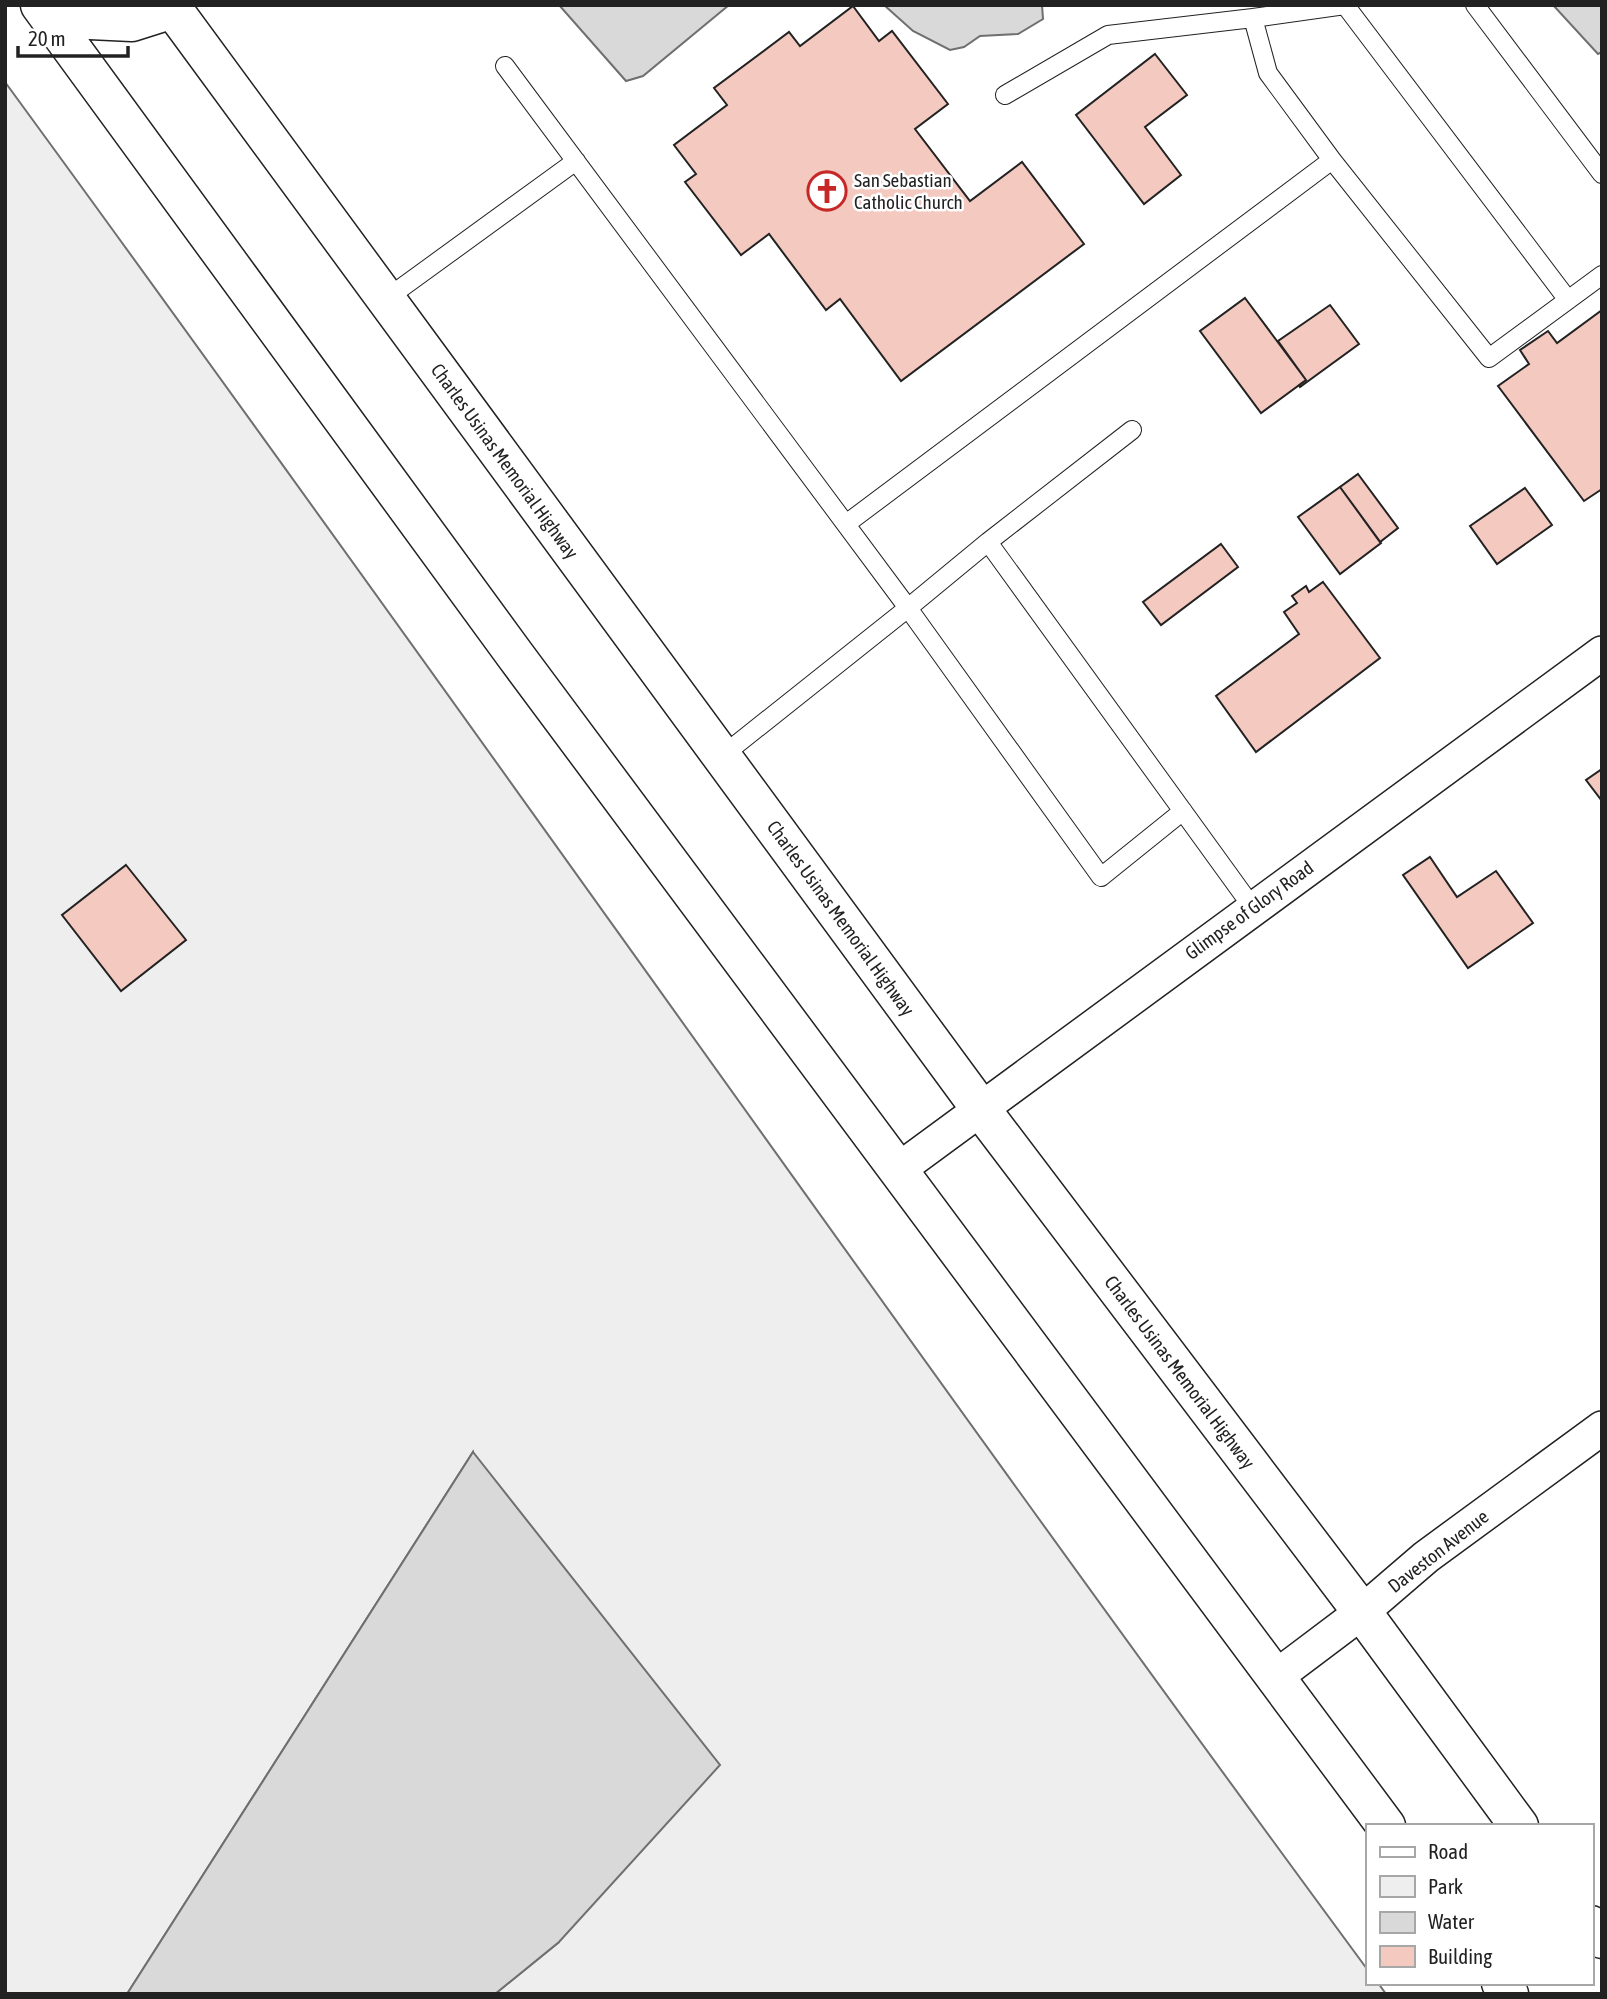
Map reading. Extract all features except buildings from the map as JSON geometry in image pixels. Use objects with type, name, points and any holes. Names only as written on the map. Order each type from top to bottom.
[{"type":"highway","points":[[40,5],[515,655],[1385,1824]]},
{"type":"highway","points":[[74,5],[90,20],[132,22],[175,6]]},
{"type":"highway","name":"Charles Usinas Memorial Highway","points":[[175,6],[386,299],[980,1108],[1362,1612],[1518,1824]]},
{"type":"street","name":"Glimpse of Glory Road","points":[[898,1170],[1602,653]]},
{"type":"street","name":"Daveston Avenue","points":[[1277,1676],[1362,1612],[1426,1557],[1602,1428]]},
{"type":"lane","points":[[1005,94],[1108,36],[1345,5],[1567,300]]},
{"type":"lane","points":[[1475,5],[1602,174]]},
{"type":"lane","points":[[1253,18],[1268,73],[1332,160],[1489,358],[1602,275]]},
{"type":"lane","points":[[505,66],[908,607],[1101,877],[1183,811]]},
{"type":"lane","points":[[846,524],[1332,160]]},
{"type":"lane","points":[[386,299],[576,161]]},
{"type":"lane","points":[[722,756],[1132,430]]},
{"type":"lane","points":[[988,542],[1253,908]]},
{"type":"green space","points":[[5,82],[1025,1499],[1366,1968],[1366,1985],[1379,1985],[1386,1994],[495,1994],[559,1942],[473,1452],[127,1994],[5,1994]]},
{"type":"water","points":[[559,5],[729,5],[643,76],[626,81]]},
{"type":"water","points":[[884,5],[1042,5],[1043,19],[1018,34],[980,36],[964,47],[950,50],[913,31]]},
{"type":"water","points":[[1553,5],[1602,5],[1602,52],[1598,54]]},
{"type":"water","points":[[473,1452],[720,1765],[559,1942],[495,1994],[127,1994]]},
{"type":"place","name":"San Sebastian Catholic Church","points":[[827,191]]}]
